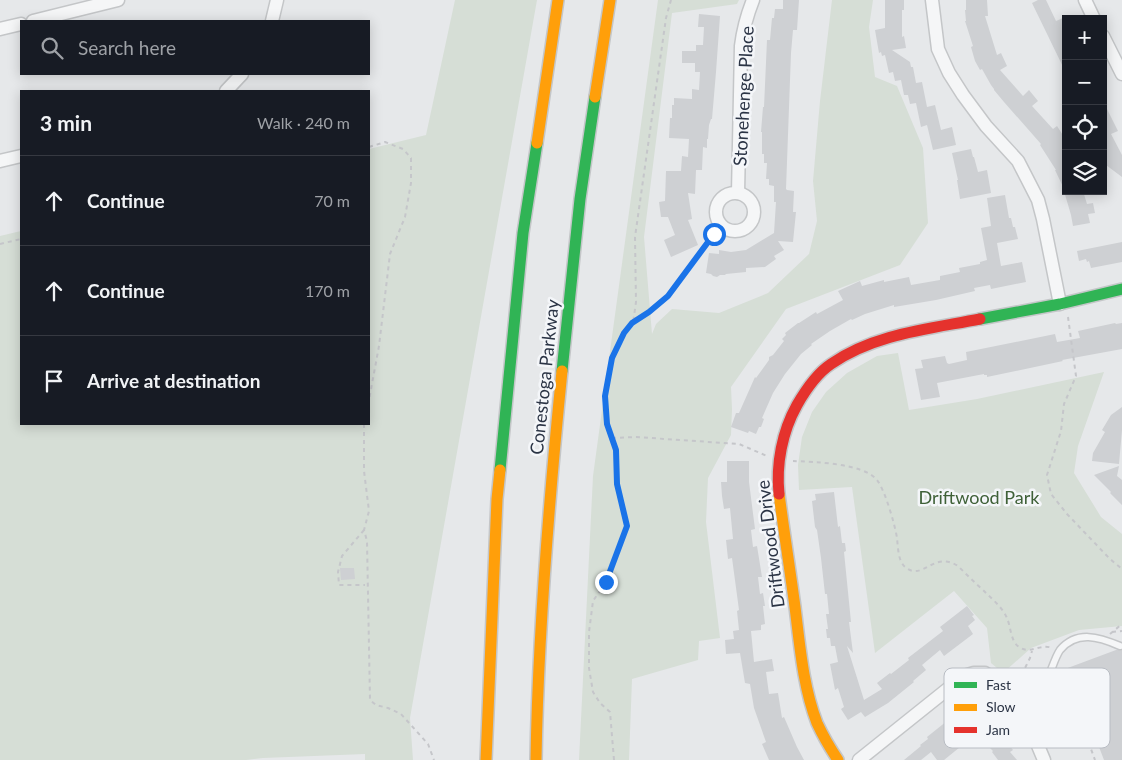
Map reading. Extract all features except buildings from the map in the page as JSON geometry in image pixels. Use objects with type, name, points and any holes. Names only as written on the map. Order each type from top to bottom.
[{"type":"main road","name":"Conestoga Parkway","points":[[486,760],[497,498],[523,234],[558,0]]},
{"type":"main road","name":"Conestoga Parkway","points":[[536,760],[537,702],[551,477],[580,199],[610,0]]},
{"type":"main road","name":"Driftwood Drive","points":[[838,760],[819,730],[808,698],[779,491],[778,470],[784,437],[790,418],[807,388],[829,365],[851,352],[891,336],[1060,304],[1122,290]]},
{"type":"street","points":[[36,20],[118,0]]},
{"type":"street","points":[[272,20],[277,0]]},
{"type":"street","name":"Stonehenge Place","points":[[738,193],[741,46],[746,18],[753,0]]},
{"type":"street","points":[[932,0],[938,49],[949,73],[986,126],[1018,161],[1038,200],[1060,304]]},
{"type":"street","points":[[1085,0],[1092,15]]},
{"type":"street","points":[[0,29],[20,24]]},
{"type":"street","points":[[1107,44],[1122,74]]},
{"type":"street","points":[[227,90],[241,75]]},
{"type":"street","points":[[0,161],[20,156]]},
{"type":"street","points":[[859,760],[944,692]]},
{"type":"street","points":[[1039,748],[1044,760]]},
{"type":"lane","points":[[1052,668],[1060,651],[1072,641],[1088,636],[1104,639],[1120,646]]},
{"type":"path","points":[[632,323],[636,302],[635,237],[666,18],[671,0]]},
{"type":"path","points":[[370,147],[385,142],[404,149],[411,158],[411,183],[405,217],[390,254],[379,346],[370,395]]},
{"type":"path","points":[[614,760],[610,712],[600,703],[593,692],[588,668],[593,601],[606,582],[627,526],[617,484],[616,450],[607,424],[605,396],[612,358],[624,333],[632,323],[668,296],[714,234]]},
{"type":"path","points":[[0,244],[20,239]]},
{"type":"path","points":[[1068,317],[1076,376],[1064,404],[1061,431],[1047,475],[1051,494],[1067,514],[1122,569]]},
{"type":"path","points":[[364,425],[364,471],[369,511],[364,530],[342,556],[338,572],[339,585],[365,585]]},
{"type":"path","points":[[612,438],[636,437],[739,444],[768,456]]},
{"type":"path","points":[[790,461],[827,463],[850,467],[872,475],[883,489],[896,530],[900,561],[904,566],[913,571],[919,571],[936,562],[946,560],[952,562],[998,605],[1006,615],[1016,645],[1032,651],[1048,646],[1060,651]]},
{"type":"path","points":[[364,530],[367,541],[370,700],[376,705],[401,714],[428,744],[434,760]]},
{"type":"path","points":[[1104,639],[1122,624]]},
{"type":"path","points":[[1112,632],[1122,631]]},
{"type":"path","points":[[1025,668],[1032,651]]},
{"type":"path","points":[[1091,748],[1095,760]]},
{"type":"green space","points":[[455,0],[537,0],[410,718],[413,760],[365,760],[365,754],[246,760],[0,760],[0,236],[20,231],[20,425],[370,425],[370,149],[426,135]]},
{"type":"green space","points":[[658,0],[739,0],[737,4],[672,13],[644,237],[652,334],[656,324],[672,309],[719,313],[768,293],[809,254],[817,221],[813,181],[832,0],[873,0],[869,27],[875,77],[897,86],[923,148],[928,223],[900,265],[786,309],[731,387],[731,435],[708,478],[706,522],[720,638],[699,641],[698,660],[632,679],[629,760],[579,760],[593,476]]},
{"type":"green space","name":"Driftwood Park","points":[[898,353],[909,410],[977,399],[1104,372],[1078,446],[1074,473],[1101,517],[1122,534],[1122,626],[1079,630],[1031,648],[1009,668],[997,668],[991,663],[987,628],[954,591],[875,653],[852,487],[799,490],[798,465],[802,437],[812,412],[826,392],[847,373],[877,356]]},
{"type":"traffic: fast","points":[[562,371],[580,199],[595,97]]},
{"type":"traffic: fast","points":[[500,470],[523,233],[537,143]]},
{"type":"traffic: fast","points":[[980,319],[1060,304],[1122,289]]},
{"type":"traffic: slow","points":[[537,143],[558,0]]},
{"type":"traffic: slow","points":[[595,97],[610,0]]},
{"type":"traffic: slow","points":[[536,760],[545,565],[562,371]]},
{"type":"traffic: slow","points":[[486,760],[497,499],[500,470]]},
{"type":"traffic: slow","points":[[779,494],[800,652],[808,695],[817,723],[838,760]]},
{"type":"traffic: jam","points":[[779,494],[779,460],[787,426],[804,394],[826,368],[848,354],[884,339],[980,319]]},
{"type":"route","points":[[606,582],[627,526],[617,484],[616,450],[607,424],[605,396],[612,358],[624,333],[632,323],[668,296],[714,234]]}]
